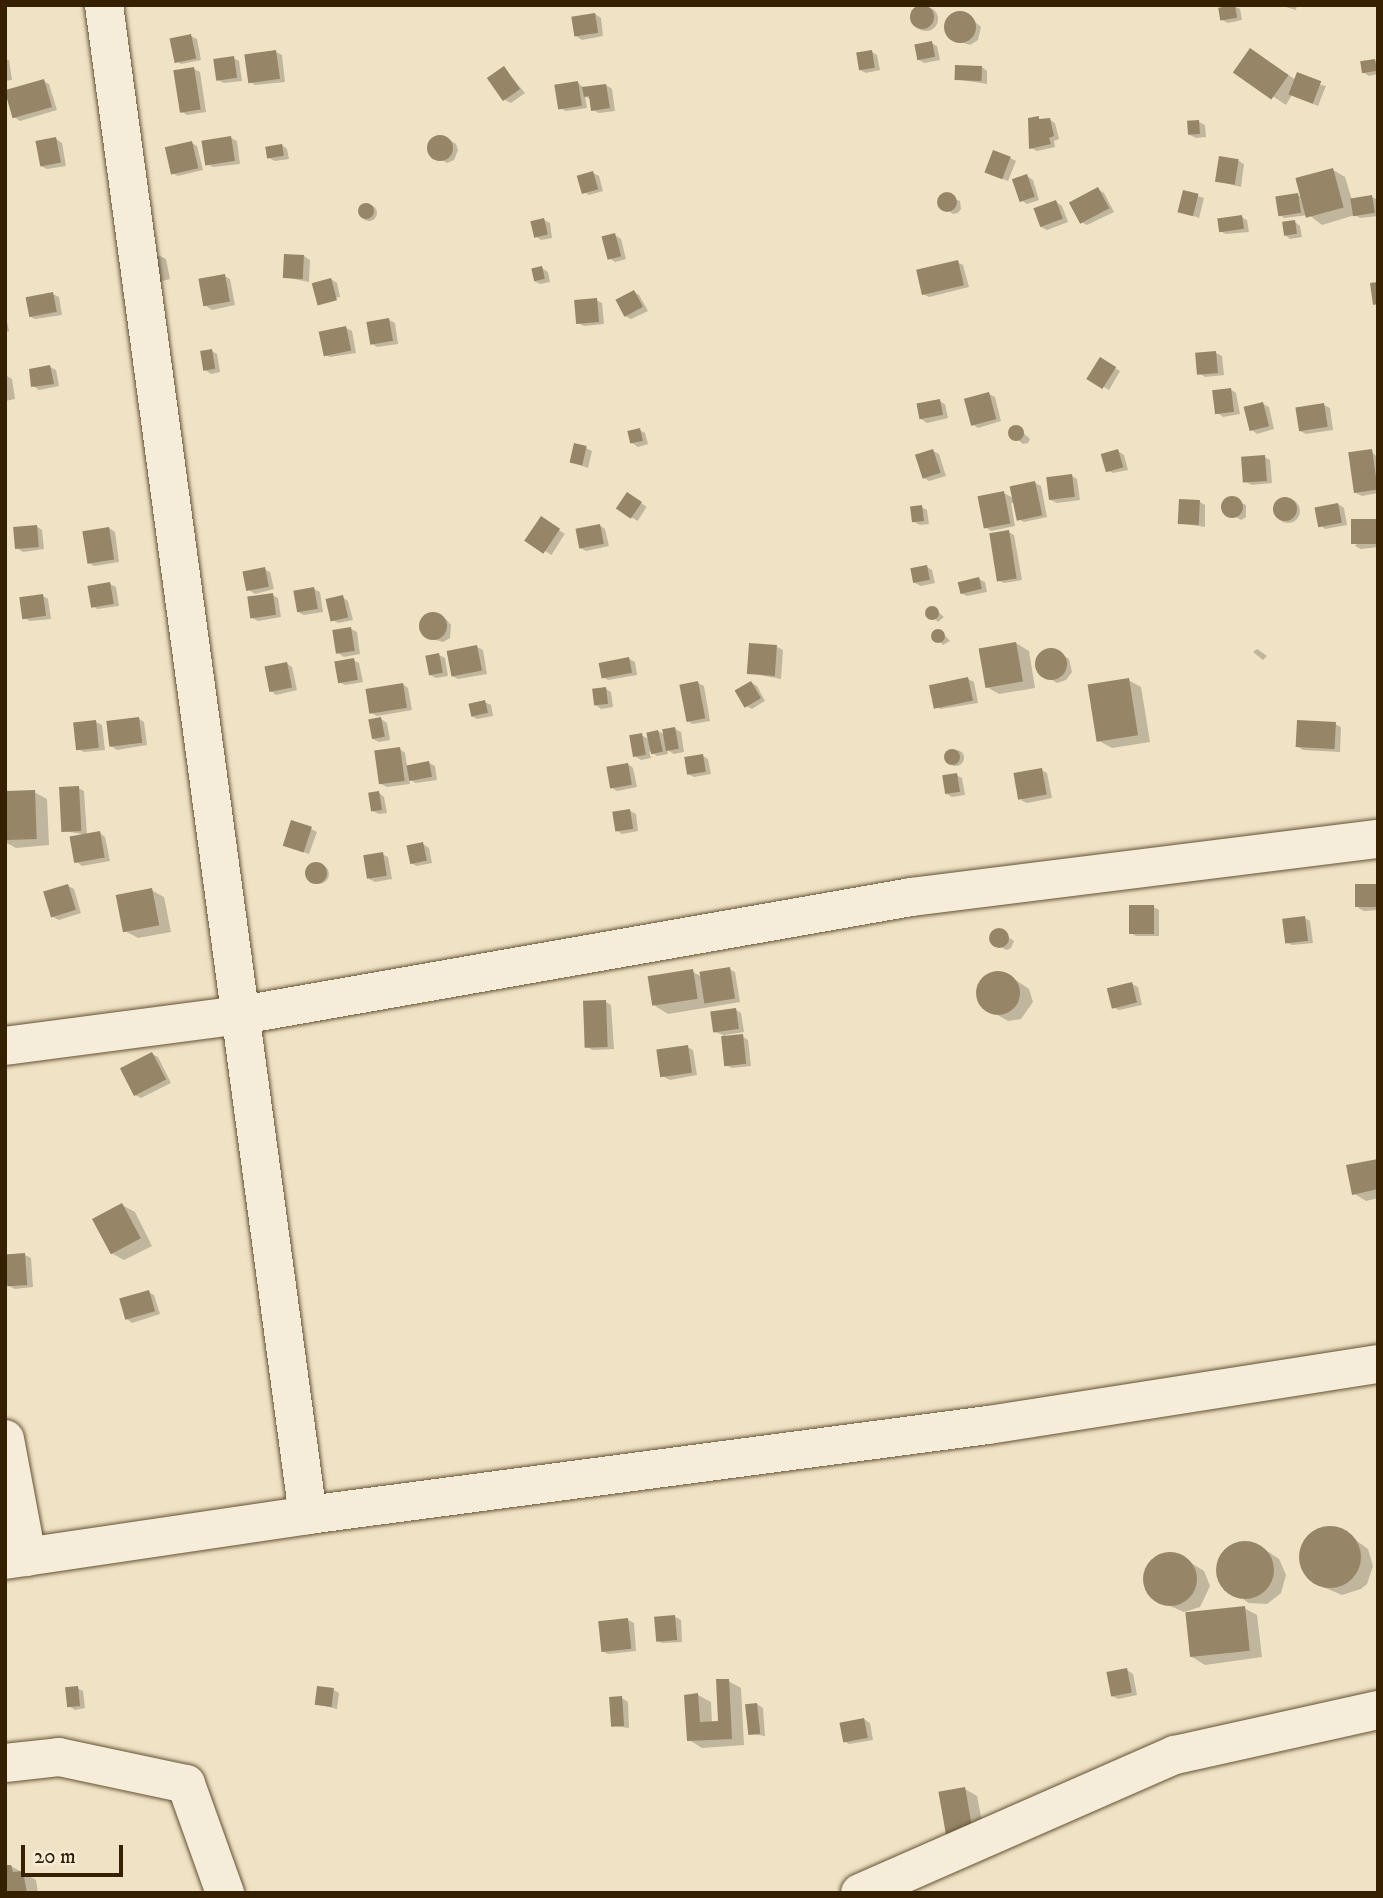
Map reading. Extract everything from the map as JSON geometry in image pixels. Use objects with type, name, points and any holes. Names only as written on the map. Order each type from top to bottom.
[{"type":"street","points":[[104,5],[308,1515]]},
{"type":"street","points":[[5,1046],[242,1015],[911,897],[1378,839]]},
{"type":"street","points":[[5,1439],[16,1558],[308,1515],[988,1425],[1378,1364]]},
{"type":"street","points":[[860,1893],[1175,1755],[1378,1710]]},
{"type":"street","points":[[5,1763],[59,1757],[186,1784],[225,1893]]},
{"type":"building","points":[[922,5],[931,8],[934,17],[931,26],[922,29],[913,26],[910,17],[913,8]]},
{"type":"building","points":[[1235,5],[1237,18],[1220,20],[1218,8]]},
{"type":"building","points":[[960,11],[971,16],[976,27],[971,38],[960,43],[949,38],[944,27],[949,16]]},
{"type":"building","points":[[595,13],[598,33],[574,37],[571,17]]},
{"type":"building","points":[[191,34],[196,58],[175,63],[169,39]]},
{"type":"building","points":[[932,41],[935,57],[917,60],[914,44]]},
{"type":"building","points":[[1250,48],[1289,75],[1271,100],[1233,73]]},
{"type":"building","points":[[276,50],[280,79],[248,83],[244,54]]},
{"type":"building","points":[[872,50],[875,68],[859,70],[856,53]]},
{"type":"building","points":[[234,56],[237,78],[216,81],[213,59]]},
{"type":"building","points":[[1375,59],[1377,71],[1362,73],[1360,61]]},
{"type":"building","points":[[955,65],[982,66],[981,81],[954,80]]},
{"type":"building","points":[[504,66],[520,89],[503,101],[487,78]]},
{"type":"building","points":[[194,67],[201,109],[180,113],[173,70]]},
{"type":"building","points":[[1297,72],[1321,81],[1313,104],[1288,94]]},
{"type":"building","points":[[44,79],[52,107],[13,118],[5,90]]},
{"type":"building","points":[[578,81],[582,106],[558,109],[554,85]]},
{"type":"building","points":[[606,84],[610,108],[591,111],[589,96],[584,97],[582,87]]},
{"type":"building","points":[[1039,116],[1039,119],[1050,118],[1054,136],[1049,138],[1051,144],[1029,149],[1028,118]]},
{"type":"building","points":[[1199,120],[1200,134],[1188,135],[1187,121]]},
{"type":"building","points":[[440,135],[449,139],[453,148],[449,157],[440,161],[431,157],[427,148],[431,139]]},
{"type":"building","points":[[231,136],[235,161],[205,165],[201,141]]},
{"type":"building","points":[[56,137],[61,163],[40,167],[35,141]]},
{"type":"building","points":[[192,141],[198,168],[171,175],[165,147]]},
{"type":"building","points":[[282,144],[284,156],[267,159],[265,147]]},
{"type":"building","points":[[993,150],[1011,157],[1002,179],[984,172]]},
{"type":"building","points":[[1219,156],[1239,159],[1235,185],[1215,182]]},
{"type":"building","points":[[1333,168],[1344,208],[1306,218],[1295,178]]},
{"type":"building","points":[[593,171],[598,189],[582,194],[577,176]]},
{"type":"building","points":[[1027,174],[1035,197],[1020,202],[1012,179]]},
{"type":"building","points":[[1098,187],[1109,208],[1080,224],[1069,202]]},
{"type":"building","points":[[1183,190],[1199,194],[1193,216],[1177,212]]},
{"type":"building","points":[[947,192],[954,195],[957,202],[954,209],[947,212],[940,209],[937,202],[940,195]]},
{"type":"building","points":[[1298,193],[1301,213],[1278,216],[1275,197]]},
{"type":"building","points":[[1372,195],[1375,213],[1353,216],[1350,198]]},
{"type":"building","points":[[1056,200],[1063,219],[1040,227],[1033,208]]},
{"type":"building","points":[[363,203],[369,203],[374,211],[372,217],[363,219],[358,214],[358,208]]},
{"type":"building","points":[[1242,215],[1244,229],[1219,232],[1217,218]]},
{"type":"building","points":[[544,218],[548,235],[534,238],[530,221]]},
{"type":"building","points":[[1295,220],[1297,234],[1284,236],[1282,222]]},
{"type":"building","points":[[615,233],[621,256],[608,260],[601,237]]},
{"type":"building","points":[[284,254],[304,255],[303,279],[283,278]]},
{"type":"building","points":[[958,260],[964,285],[922,295],[916,270]]},
{"type":"building","points":[[542,266],[545,279],[534,281],[531,268]]},
{"type":"building","points":[[225,274],[230,302],[203,306],[198,279]]},
{"type":"building","points":[[331,278],[337,300],[318,305],[312,283]]},
{"type":"building","points":[[1378,282],[1378,304],[1373,305],[1370,283]]},
{"type":"building","points":[[634,290],[643,307],[624,317],[615,300]]},
{"type":"building","points":[[53,292],[57,312],[29,317],[26,297]]},
{"type":"building","points":[[597,298],[599,322],[576,324],[574,300]]},
{"type":"building","points":[[389,318],[393,341],[370,345],[366,322]]},
{"type":"building","points":[[346,326],[351,350],[324,356],[319,332]]},
{"type":"building","points":[[212,349],[215,369],[203,371],[200,351]]},
{"type":"building","points":[[1216,351],[1218,373],[1197,375],[1195,353]]},
{"type":"building","points":[[1100,357],[1116,367],[1102,389],[1086,379]]},
{"type":"building","points":[[50,365],[54,384],[31,387],[29,369]]},
{"type":"building","points":[[1231,388],[1234,412],[1215,414],[1212,390]]},
{"type":"building","points":[[989,392],[996,419],[971,426],[964,399]]},
{"type":"building","points":[[940,399],[943,415],[919,419],[916,404]]},
{"type":"building","points":[[1263,402],[1269,426],[1250,431],[1244,407]]},
{"type":"building","points":[[1324,403],[1328,427],[1299,431],[1295,408]]},
{"type":"building","points":[[1016,425],[1022,427],[1022,439],[1016,441],[1010,439],[1008,433],[1010,427]]},
{"type":"building","points":[[640,428],[643,441],[630,444],[627,431]]},
{"type":"building","points":[[574,443],[587,446],[582,465],[570,462]]},
{"type":"building","points":[[933,449],[941,473],[923,479],[915,455]]},
{"type":"building","points":[[1118,449],[1123,467],[1106,472],[1101,454]]},
{"type":"building","points":[[1372,449],[1378,490],[1354,493],[1348,452]]},
{"type":"building","points":[[1265,455],[1267,481],[1243,483],[1241,457]]},
{"type":"building","points":[[1072,474],[1075,497],[1049,500],[1046,477]]},
{"type":"building","points":[[1035,481],[1042,515],[1017,521],[1010,486]]},
{"type":"building","points":[[1004,491],[1010,523],[984,529],[977,496]]},
{"type":"building","points":[[627,492],[642,502],[631,519],[616,509]]},
{"type":"building","points":[[1232,496],[1240,499],[1243,507],[1240,515],[1232,518],[1224,515],[1221,507],[1224,499]]},
{"type":"building","points":[[1285,497],[1296,504],[1297,509],[1290,520],[1285,521],[1274,514],[1273,509],[1280,498]]},
{"type":"building","points":[[1179,499],[1200,500],[1199,525],[1178,524]]},
{"type":"building","points":[[1338,503],[1342,523],[1318,527],[1314,508]]},
{"type":"building","points":[[922,505],[924,521],[912,522],[910,506]]},
{"type":"building","points":[[541,516],[560,529],[543,554],[524,541]]},
{"type":"building","points":[[1351,519],[1378,519],[1378,544],[1351,544]]},
{"type":"building","points":[[600,524],[604,544],[579,548],[575,529]]},
{"type":"building","points":[[37,525],[39,547],[15,549],[13,527]]},
{"type":"building","points":[[109,527],[114,560],[87,564],[82,531]]},
{"type":"building","points":[[1009,530],[1017,578],[997,582],[989,533]]},
{"type":"building","points":[[927,565],[930,580],[913,583],[910,568]]},
{"type":"building","points":[[265,567],[269,587],[246,591],[242,571]]},
{"type":"building","points":[[979,577],[982,589],[961,594],[958,582]]},
{"type":"building","points":[[110,582],[114,604],[91,608],[87,586]]},
{"type":"building","points":[[314,587],[318,609],[297,612],[293,591]]},
{"type":"building","points":[[273,593],[276,615],[250,618],[247,597]]},
{"type":"building","points":[[43,594],[46,616],[22,619],[19,597]]},
{"type":"building","points":[[343,595],[348,617],[331,621],[325,599]]},
{"type":"building","points":[[932,606],[937,608],[937,618],[932,620],[927,618],[925,613],[927,608]]},
{"type":"building","points":[[433,612],[443,616],[447,626],[443,636],[433,640],[423,636],[419,626],[423,616]]},
{"type":"building","points":[[351,627],[355,651],[336,654],[332,630]]},
{"type":"building","points":[[938,629],[943,631],[943,641],[938,643],[933,641],[931,636],[933,631]]},
{"type":"building","points":[[1016,642],[1023,681],[986,688],[979,649]]},
{"type":"building","points":[[749,643],[777,645],[775,676],[747,674]]},
{"type":"building","points":[[477,645],[482,671],[452,676],[447,651]]},
{"type":"building","points":[[1051,648],[1062,653],[1067,664],[1062,675],[1051,680],[1040,675],[1035,664],[1040,653]]},
{"type":"building","points":[[439,653],[443,673],[429,675],[425,656]]},
{"type":"building","points":[[629,657],[632,673],[602,679],[599,663]]},
{"type":"building","points":[[354,658],[358,680],[338,683],[334,661]]},
{"type":"building","points":[[287,662],[292,688],[269,692],[264,666]]},
{"type":"building","points":[[968,677],[973,700],[934,709],[929,685]]},
{"type":"building","points":[[1129,678],[1138,735],[1097,742],[1088,685]]},
{"type":"building","points":[[698,681],[705,718],[687,722],[679,685]]},
{"type":"building","points":[[751,681],[761,698],[745,708],[735,690]]},
{"type":"building","points":[[403,683],[407,708],[369,714],[365,689]]},
{"type":"building","points":[[606,687],[608,704],[594,706],[592,689]]},
{"type":"building","points":[[485,700],[488,713],[471,716],[468,704]]},
{"type":"building","points":[[139,717],[142,743],[109,747],[106,721]]},
{"type":"building","points":[[381,717],[385,737],[372,739],[368,719]]},
{"type":"building","points":[[96,720],[99,748],[76,750],[73,722]]},
{"type":"building","points":[[1297,720],[1336,722],[1335,749],[1296,747]]},
{"type":"building","points":[[675,727],[679,749],[666,751],[662,729]]},
{"type":"building","points":[[658,730],[663,751],[651,754],[646,733]]},
{"type":"building","points":[[642,733],[646,755],[633,757],[629,735]]},
{"type":"building","points":[[400,747],[405,781],[379,784],[374,751]]},
{"type":"building","points":[[952,749],[960,757],[952,765],[944,757]]},
{"type":"building","points":[[703,754],[706,772],[687,775],[684,757]]},
{"type":"building","points":[[429,761],[432,777],[409,781],[406,765]]},
{"type":"building","points":[[628,763],[632,785],[610,788],[606,767]]},
{"type":"building","points":[[1042,768],[1047,795],[1018,800],[1013,773]]},
{"type":"building","points":[[957,773],[960,792],[945,794],[942,775]]},
{"type":"building","points":[[79,786],[81,831],[61,832],[59,787]]},
{"type":"building","points":[[35,790],[37,839],[7,840],[5,791]]},
{"type":"building","points":[[379,791],[382,810],[371,811],[368,793]]},
{"type":"building","points":[[630,809],[633,829],[615,832],[612,812]]},
{"type":"building","points":[[291,820],[312,827],[304,852],[283,846]]},
{"type":"building","points":[[100,831],[105,858],[74,863],[69,836]]},
{"type":"building","points":[[423,842],[427,861],[410,864],[406,846]]},
{"type":"building","points":[[383,852],[387,876],[367,879],[363,855]]},
{"type":"building","points":[[316,862],[324,865],[327,873],[324,881],[316,884],[308,881],[305,873],[308,865]]},
{"type":"building","points":[[68,884],[76,910],[51,917],[43,892]]},
{"type":"building","points":[[1355,884],[1378,884],[1378,907],[1355,907]]},
{"type":"building","points":[[152,888],[159,925],[123,932],[116,895]]},
{"type":"building","points":[[1129,905],[1154,905],[1154,934],[1129,934]]},
{"type":"building","points":[[1305,916],[1308,941],[1285,944],[1282,919]]},
{"type":"building","points":[[999,928],[1006,931],[1009,938],[1006,945],[999,948],[992,945],[989,938],[992,931]]},
{"type":"building","points":[[730,967],[735,999],[704,1003],[699,972]]},
{"type":"building","points":[[693,969],[698,999],[652,1006],[648,976]]},
{"type":"building","points":[[998,971],[1007,972],[1014,977],[1019,984],[1019,1002],[1014,1009],[1007,1014],[998,1015],[989,1014],[982,1009],[977,1002],[976,993],[977,984],[982,977],[989,972]]},
{"type":"building","points":[[1132,982],[1137,1002],[1112,1009],[1107,988]]},
{"type":"building","points":[[606,1000],[608,1047],[585,1048],[583,1001]]},
{"type":"building","points":[[736,1008],[739,1029],[713,1032],[710,1012]]},
{"type":"building","points":[[743,1034],[746,1064],[724,1066],[721,1036]]},
{"type":"building","points":[[688,1045],[692,1073],[660,1077],[656,1049]]},
{"type":"building","points":[[152,1052],[166,1080],[134,1096],[120,1068]]},
{"type":"building","points":[[1378,1159],[1378,1189],[1352,1195],[1346,1165]]},
{"type":"building","points":[[122,1203],[141,1238],[111,1254],[92,1219]]},
{"type":"building","points":[[25,1253],[27,1285],[7,1286],[5,1254]]},
{"type":"building","points":[[149,1290],[155,1311],[125,1320],[119,1299]]},
{"type":"building","points":[[1324,1526],[1336,1526],[1352,1535],[1359,1545],[1359,1569],[1352,1579],[1336,1588],[1324,1588],[1313,1583],[1304,1574],[1299,1563],[1299,1551],[1304,1540],[1313,1531]]},
{"type":"building","points":[[1239,1541],[1251,1541],[1266,1549],[1274,1564],[1274,1576],[1266,1591],[1251,1599],[1239,1599],[1224,1591],[1216,1576],[1216,1564],[1224,1549]]},
{"type":"building","points":[[1170,1552],[1189,1560],[1197,1579],[1189,1598],[1170,1606],[1151,1598],[1143,1579],[1151,1560]]},
{"type":"building","points":[[1245,1606],[1250,1651],[1190,1657],[1185,1612]]},
{"type":"building","points":[[675,1615],[677,1640],[656,1642],[654,1617]]},
{"type":"building","points":[[628,1618],[631,1649],[601,1652],[598,1621]]},
{"type":"building","points":[[1127,1668],[1132,1693],[1111,1697],[1106,1672]]},
{"type":"building","points":[[716,1679],[729,1679],[732,1739],[687,1741],[684,1695],[698,1693],[700,1722],[718,1721]]},
{"type":"building","points":[[78,1686],[80,1706],[67,1707],[65,1687]]},
{"type":"building","points":[[317,1686],[334,1688],[332,1707],[315,1705]]},
{"type":"building","points":[[622,1696],[624,1726],[611,1727],[609,1697]]},
{"type":"building","points":[[757,1703],[760,1734],[748,1735],[745,1704]]},
{"type":"building","points":[[864,1718],[868,1738],[843,1742],[839,1723]]},
{"type":"building","points":[[965,1787],[974,1836],[947,1841],[938,1792]]},
{"type":"building","points":[[5,1865],[11,1865],[13,1872],[23,1871],[27,1893],[5,1893]]}]
